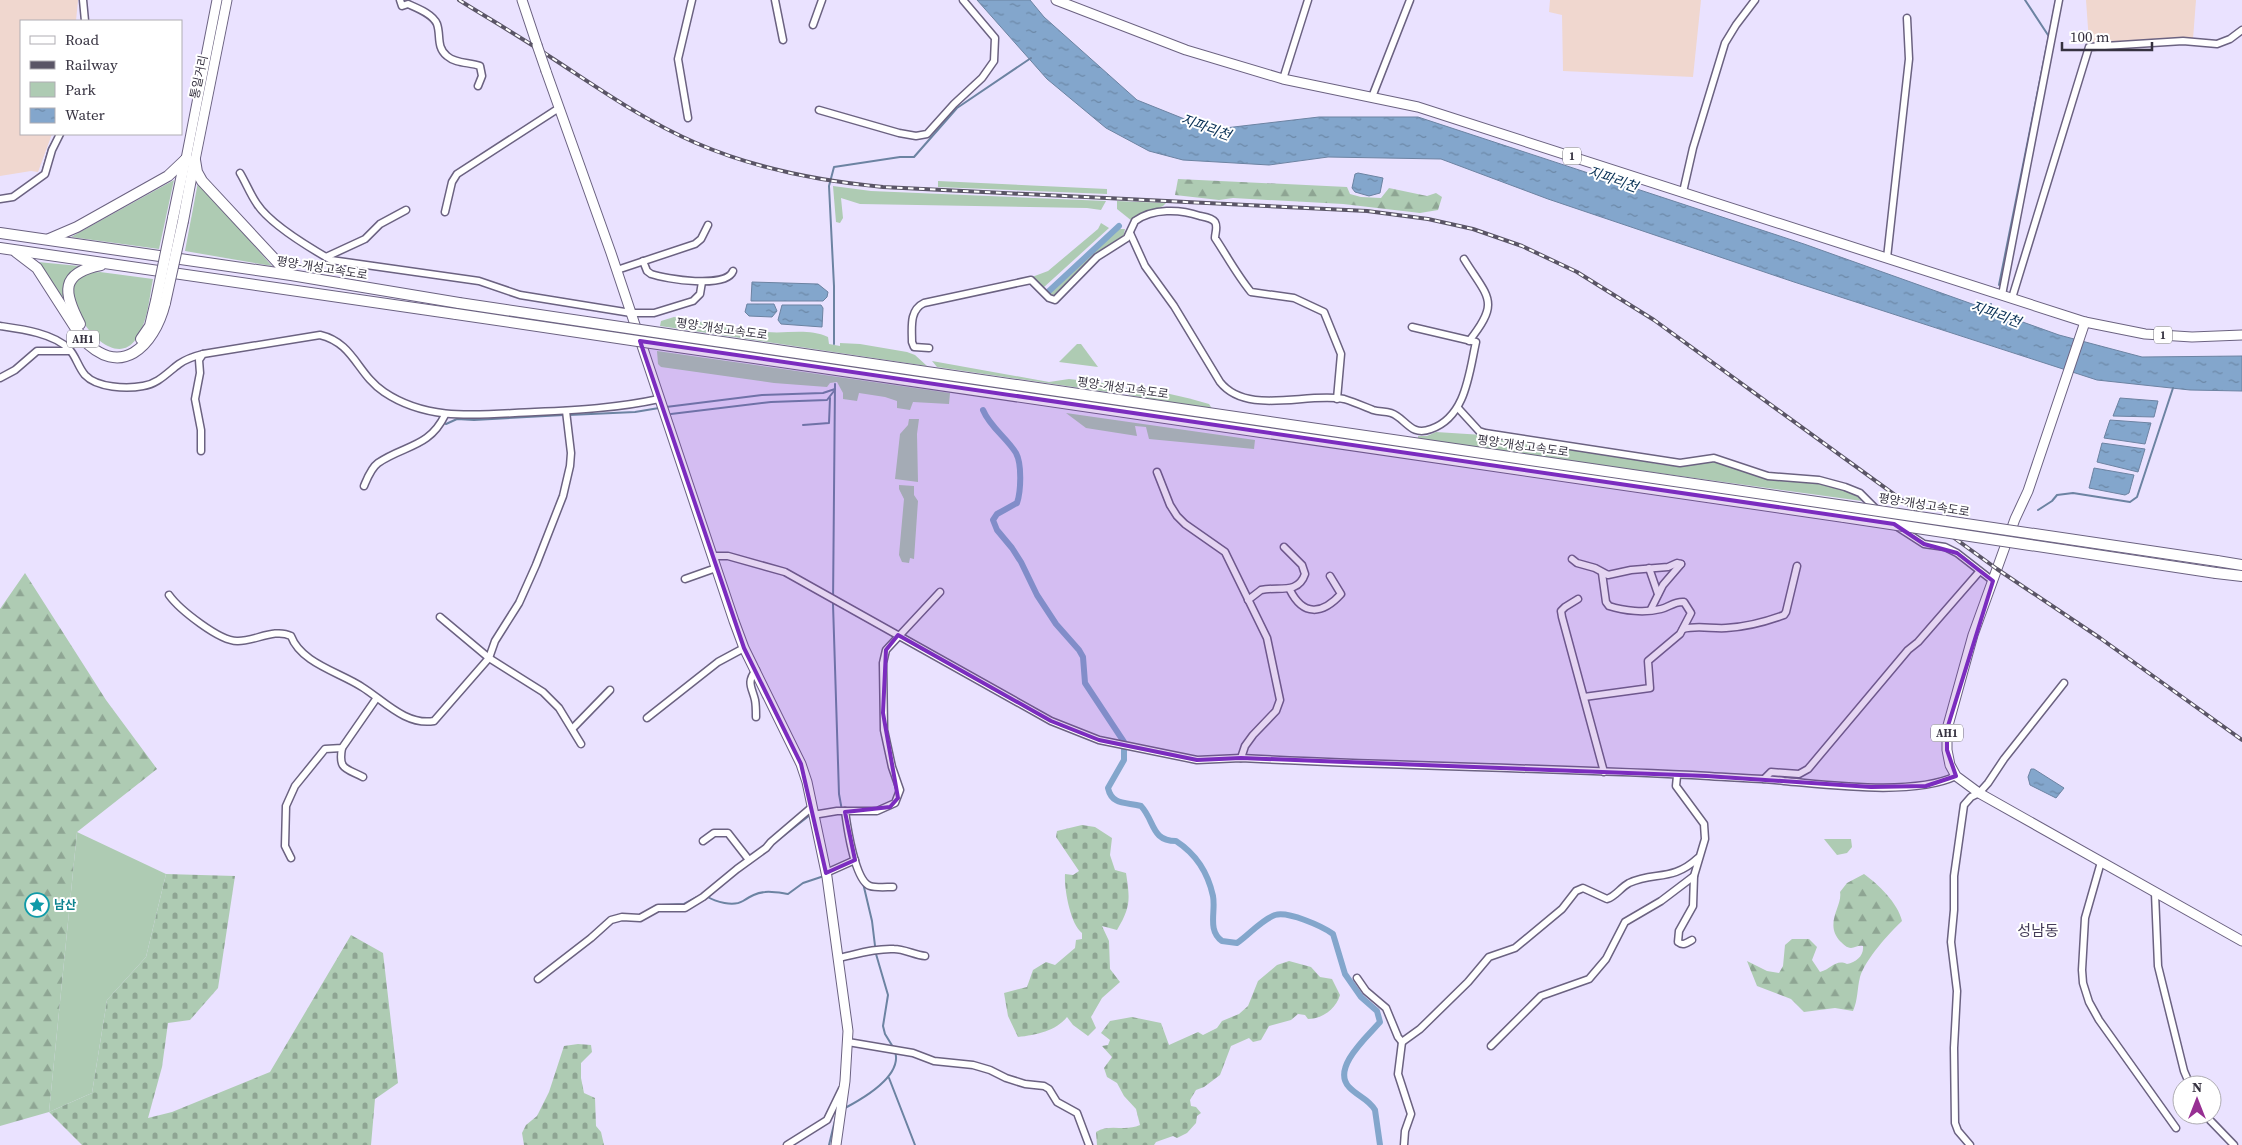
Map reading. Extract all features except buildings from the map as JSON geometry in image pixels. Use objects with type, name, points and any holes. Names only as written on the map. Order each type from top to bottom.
[{"type":"highway","points":[[109,263],[77,273],[67,287],[68,296],[73,311],[94,343],[113,352],[120,352],[133,346],[148,329],[161,302],[190,159]]},
{"type":"highway","points":[[47,240],[77,227],[168,176],[190,159]]},
{"type":"highway","points":[[190,159],[202,181],[291,275]]},
{"type":"highway","name":"평양-개성고속도로","points":[[0,233],[291,275],[459,303],[681,336],[2242,565]]},
{"type":"highway","name":"평양-개성고속도로","points":[[5,249],[2242,576]]},
{"type":"highway","name":"AH1","points":[[5,249],[24,256],[38,268],[82,338],[107,357],[114,359],[125,357],[144,344],[157,328],[161,302]]},
{"type":"main road","name":"통일거리","points":[[190,159],[218,0]]},
{"type":"main road","name":"통일거리","points":[[190,159],[227,0]]},
{"type":"main road","points":[[522,0],[617,270],[744,648],[801,764],[826,875],[848,1031],[845,1081],[836,1145]]},
{"type":"main road","name":"1","points":[[1056,0],[1186,50],[1283,79],[1418,107],[2085,322],[2146,334],[2192,336],[2242,335]]},
{"type":"main road","name":"AH1","points":[[1956,776],[1950,765],[1947,750],[1947,729],[1973,635],[2028,491],[2085,322]]},
{"type":"main road","points":[[1956,776],[1979,793],[2242,941]]},
{"type":"street","points":[[84,0],[85,20]]},
{"type":"street","points":[[400,0],[402,6],[408,4],[430,15],[436,23],[438,40],[443,52],[449,58],[480,66],[482,76],[478,86]]},
{"type":"street","points":[[688,118],[678,59],[692,0]]},
{"type":"street","points":[[776,0],[784,40]]},
{"type":"street","points":[[812,24],[822,0]]},
{"type":"street","points":[[819,110],[899,134],[916,136],[927,134],[954,104],[982,78],[994,61],[996,38],[963,0]]},
{"type":"street","points":[[1283,79],[1308,0]]},
{"type":"street","points":[[1372,97],[1410,0]]},
{"type":"street","points":[[1683,192],[1693,148],[1725,43],[1755,0]]},
{"type":"street","points":[[2002,295],[2059,0]]},
{"type":"street","points":[[1887,258],[1909,59],[1907,18]]},
{"type":"street","points":[[2012,298],[2089,47],[2183,41],[2217,44],[2230,39],[2242,30]]},
{"type":"street","points":[[445,212],[452,182],[457,174],[559,108]]},
{"type":"street","points":[[0,199],[13,197],[45,174],[52,150],[60,135]]},
{"type":"street","points":[[240,173],[257,204],[268,216],[326,257],[346,263],[479,281],[520,295],[631,313],[654,313],[693,301],[700,294],[702,282]]},
{"type":"street","points":[[326,257],[365,238],[380,224],[406,210]]},
{"type":"street","points":[[929,348],[914,347],[912,342],[914,311],[917,306],[924,302],[1031,280],[1049,298],[1055,300],[1097,257],[1122,242],[1130,233],[1135,221],[1158,213],[1176,210],[1210,219],[1215,223],[1214,238],[1235,272],[1252,292],[1294,298],[1324,312],[1341,354],[1337,398]]},
{"type":"street","points":[[617,270],[695,244],[708,225]]},
{"type":"street","points":[[1130,233],[1145,266],[1174,306],[1224,388],[1242,398],[1262,400],[1337,398],[1379,411],[1390,412],[1405,424],[1419,431],[1430,430],[1440,425],[1458,408],[1476,342],[1412,327]]},
{"type":"street","points":[[1464,259],[1488,302],[1486,317],[1469,341]]},
{"type":"street","points":[[643,261],[651,274],[702,282],[728,276],[733,270]]},
{"type":"street","points":[[0,326],[36,332],[62,344],[70,351],[86,375],[96,383],[120,386],[144,386],[156,382],[180,363],[204,354],[320,335],[334,338],[343,344],[382,391],[406,404],[445,414],[496,416],[567,414],[632,405],[661,405]]},
{"type":"street","points":[[0,378],[15,370],[37,351],[70,351]]},
{"type":"street","points":[[201,451],[201,430],[195,399],[200,373],[199,360],[204,354]]},
{"type":"street","points":[[1458,408],[1479,431],[1485,433],[1680,463],[1714,458],[1768,476],[1819,480],[1845,487],[1860,493],[1909,536],[1924,544],[1945,547],[1957,553],[1993,581]]},
{"type":"street","points":[[364,486],[376,464],[422,442],[432,435],[445,414]]},
{"type":"street","points":[[169,595],[184,611],[228,640],[238,641],[284,632],[291,636],[294,646],[309,657],[330,671],[363,687],[376,699],[415,720],[434,721],[489,658],[495,641],[522,596],[563,496],[571,453],[567,414]]},
{"type":"street","points":[[1157,472],[1170,505],[1177,516],[1185,524],[1225,552],[1267,638],[1280,700],[1276,711],[1245,746],[1241,758]]},
{"type":"street","points":[[1248,600],[1261,590],[1290,590],[1303,581],[1305,574],[1302,565],[1284,547]]},
{"type":"street","points":[[712,556],[728,556],[784,572],[1050,720],[1099,740],[1197,760],[1241,758],[1604,772],[1764,779],[1870,787],[1926,786],[1945,782],[1956,776]]},
{"type":"street","points":[[1572,559],[1576,563],[1612,575],[1631,570],[1668,567],[1677,563],[1682,564],[1663,585],[1651,608]]},
{"type":"street","points":[[1683,629],[1693,626],[1720,628],[1753,625],[1784,615],[1797,566]]},
{"type":"street","points":[[685,578],[716,568]]},
{"type":"street","points":[[1648,568],[1658,594]]},
{"type":"street","points":[[1764,779],[1771,772],[1799,774],[1808,769],[1908,650],[1918,642],[1979,572]]},
{"type":"street","points":[[1584,697],[1650,688],[1648,662],[1683,629],[1690,613],[1684,602],[1679,601],[1662,609],[1651,608],[1639,611],[1609,606],[1606,602],[1602,573]]},
{"type":"street","points":[[1290,590],[1295,600],[1305,608],[1315,610],[1326,606],[1340,594],[1330,576]]},
{"type":"street","points":[[538,979],[611,920],[622,917],[640,918],[658,908],[684,908],[705,895],[813,812],[877,811],[896,803],[900,790],[886,745],[883,713],[883,664],[886,650],[940,592]]},
{"type":"street","points":[[1578,599],[1564,607],[1561,611],[1604,772]]},
{"type":"street","points":[[440,617],[489,658],[543,692],[559,708],[573,728],[581,744]]},
{"type":"street","points":[[647,718],[718,662],[744,648]]},
{"type":"street","points":[[756,670],[750,678],[749,684],[755,701],[756,716]]},
{"type":"street","points":[[1970,1145],[1958,1131],[1955,1123],[1954,1048],[1957,991],[1951,942],[1954,910],[1954,876],[1964,806],[1971,797],[1979,793],[2064,683]]},
{"type":"street","points":[[573,728],[610,690]]},
{"type":"street","points":[[363,777],[342,766],[340,760],[342,748],[376,699]]},
{"type":"street","points":[[291,858],[285,846],[284,826],[286,806],[295,786],[325,749],[342,748]]},
{"type":"street","points":[[1677,776],[1676,786],[1704,824],[1705,839],[1694,876],[1694,906],[1678,935],[1678,942],[1680,944],[1685,944],[1692,940]]},
{"type":"street","points":[[845,811],[855,860],[866,884],[870,887],[894,887]]},
{"type":"street","points":[[703,841],[714,833],[728,833],[749,860]]},
{"type":"street","points":[[1402,1042],[1420,1029],[1468,982],[1489,957],[1515,948],[1562,909],[1576,891],[1583,888],[1589,889],[1607,899],[1614,897],[1629,883],[1670,875],[1686,869],[1698,858]]},
{"type":"street","points":[[826,875],[855,860]]},
{"type":"street","points":[[2101,862],[2085,918],[2083,984],[2089,1002],[2099,1020],[2176,1128]]},
{"type":"street","points":[[1491,1046],[1541,996],[1589,979],[1606,959],[1625,922],[1661,900],[1694,876]]},
{"type":"street","points":[[2155,893],[2158,966],[2186,1075]]},
{"type":"street","points":[[839,958],[870,951],[896,949],[912,955],[925,956]]},
{"type":"street","points":[[1357,978],[1366,991],[1386,1008],[1402,1042],[1398,1074],[1411,1114],[1405,1131],[1404,1145]]},
{"type":"street","points":[[848,1042],[913,1053],[934,1061],[973,1065],[1025,1084],[1044,1086],[1049,1089],[1057,1102],[1077,1113],[1089,1145]]},
{"type":"street","points":[[788,1145],[827,1120],[845,1081]]},
{"type":"street","points":[[2215,1125],[2234,1145]]},
{"type":"highlighted area","points":[[640,341],[1894,524],[1924,544],[1957,553],[1993,581],[1947,729],[1947,750],[1956,776],[1926,786],[1871,787],[1706,776],[1241,758],[1197,760],[1099,740],[1051,721],[898,635],[886,650],[883,713],[898,798],[890,807],[845,812],[855,860],[826,873],[801,764],[744,648]]},
{"type":"shaded area","points":[[0,0],[78,0],[76,20],[20,20],[20,135],[52,135],[38,172],[31,171],[0,176]]},
{"type":"shaded area","points":[[1550,0],[1701,0],[1693,77],[1563,71],[1562,15],[1549,12]]},
{"type":"shaded area","points":[[2086,0],[2196,0],[2193,39],[2089,42]]},
{"type":"green space","points":[[1178,179],[1347,187],[1350,194],[1361,197],[1381,198],[1389,188],[1427,196],[1436,193],[1442,197],[1438,210],[1420,213],[1343,204],[1233,198],[1219,200],[1175,195]]},
{"type":"green space","points":[[174,180],[159,249],[71,237]]},
{"type":"green space","points":[[938,181],[1107,189],[1107,194],[938,187]]},
{"type":"green space","points":[[198,182],[272,266],[185,251]]},
{"type":"green space","points":[[833,186],[871,191],[1106,201],[1101,210],[1087,208],[860,204],[841,198],[843,218],[840,223],[836,222]]},
{"type":"green space","points":[[1117,201],[1166,203],[1132,221],[1117,209]]},
{"type":"green space","points":[[1101,223],[1109,228],[1043,288],[1032,277],[1048,271],[1098,229]]},
{"type":"green space","points":[[1118,229],[1125,229],[1123,238],[1102,250],[1053,297],[1049,294]]},
{"type":"green space","points":[[38,262],[79,266],[63,297],[60,296]]},
{"type":"green space","points":[[100,272],[153,279],[148,310],[143,325],[136,339],[126,348],[115,348],[103,343],[92,333],[75,307],[72,294],[75,280],[85,274]]},
{"type":"green space","points":[[674,317],[755,331],[820,334],[828,337],[829,344],[840,346],[840,343],[860,344],[907,352],[915,355],[927,366],[660,326],[661,321]]},
{"type":"green space","points":[[1077,344],[1081,344],[1098,367],[1059,362]]},
{"type":"green space","points":[[657,351],[950,393],[949,404],[913,402],[910,410],[897,408],[897,401],[885,397],[859,393],[857,401],[843,399],[843,393],[837,382],[830,383],[827,387],[774,383],[661,367],[658,364]]},
{"type":"green space","points":[[932,361],[1049,382],[1069,379],[1113,384],[1121,394],[937,367]]},
{"type":"green space","points":[[1130,387],[1199,401],[1209,404],[1213,410],[1129,395],[1126,388]]},
{"type":"green space","points":[[1066,413],[1255,440],[1254,449],[1149,439],[1146,427],[1135,426],[1137,436],[1086,428]]},
{"type":"green space","points":[[909,419],[919,419],[917,434],[918,482],[895,479],[900,434],[908,425]]},
{"type":"green space","points":[[1436,432],[1483,435],[1634,457],[1647,462],[1670,466],[1685,466],[1717,460],[1772,479],[1833,484],[1855,493],[1862,501],[1418,440],[1418,436],[1427,436]]},
{"type":"green space","points":[[899,485],[914,486],[914,495],[918,501],[914,559],[910,558],[909,563],[902,562],[899,555],[904,499]]},
{"type":"green space","points":[[25,573],[106,700],[157,769],[77,832],[49,1112],[0,1126],[0,609]]},
{"type":"green space","points":[[1082,825],[1095,827],[1112,838],[1110,855],[1115,870],[1126,873],[1129,896],[1125,915],[1117,930],[1102,926],[1109,941],[1110,969],[1120,982],[1102,998],[1091,1017],[1096,1028],[1088,1036],[1073,1025],[1067,1017],[1051,1029],[1018,1037],[1008,1016],[1004,993],[1027,987],[1033,970],[1046,962],[1055,965],[1075,948],[1076,940],[1082,939],[1082,933],[1071,914],[1065,880],[1065,874],[1073,875],[1079,871],[1056,837],[1057,831]]},
{"type":"green space","points":[[77,832],[166,874],[146,957],[107,1000],[92,1093],[49,1112]]},
{"type":"green space","points":[[1824,839],[1851,839],[1852,847],[1847,853],[1837,855]]},
{"type":"green space","points":[[166,874],[235,876],[218,988],[190,1020],[168,1023],[162,1067],[148,1118],[172,1112],[270,1072],[351,935],[383,953],[398,1083],[375,1099],[371,1145],[82,1145],[49,1112],[92,1093],[107,1000],[146,957]]},
{"type":"green space","points":[[1864,874],[1892,901],[1902,921],[1878,947],[1863,970],[1853,1011],[1835,1008],[1804,1012],[1791,999],[1757,986],[1747,961],[1767,971],[1779,973],[1783,966],[1785,945],[1792,939],[1809,939],[1817,947],[1812,960],[1820,972],[1836,964],[1847,964],[1859,958],[1863,946],[1851,948],[1844,945],[1836,935],[1834,922],[1840,892],[1847,883]]},
{"type":"green space","points":[[1289,961],[1311,967],[1320,977],[1332,979],[1340,995],[1332,1009],[1313,1019],[1308,1019],[1305,1015],[1298,1014],[1291,1020],[1269,1026],[1261,1040],[1253,1042],[1249,1038],[1231,1046],[1220,1075],[1204,1087],[1196,1090],[1190,1100],[1191,1106],[1196,1107],[1201,1113],[1197,1116],[1196,1123],[1187,1133],[1177,1138],[1173,1136],[1156,1142],[1154,1145],[1097,1145],[1096,1132],[1101,1129],[1129,1128],[1140,1125],[1136,1109],[1124,1096],[1117,1083],[1107,1077],[1104,1068],[1112,1057],[1102,1046],[1108,1045],[1110,1040],[1101,1033],[1110,1021],[1132,1017],[1161,1023],[1169,1045],[1198,1032],[1203,1035],[1217,1028],[1222,1021],[1239,1014],[1248,1006],[1258,981],[1277,965]]},
{"type":"green space","points":[[591,1045],[592,1052],[581,1063],[581,1078],[584,1093],[595,1098],[596,1126],[601,1132],[604,1145],[524,1145],[522,1133],[526,1125],[537,1116],[549,1092],[564,1046]]},
{"type":"water","name":"지파리천","points":[[977,0],[1030,0],[1044,17],[1137,100],[1192,122],[1225,128],[1319,117],[1418,117],[1804,244],[2059,335],[2142,357],[2242,356],[2242,391],[2190,390],[2097,380],[1794,282],[1548,199],[1441,159],[1328,157],[1269,165],[1183,160],[1149,151],[1106,128],[1047,79]]},
{"type":"water","points":[[1355,174],[1383,178],[1380,193],[1369,196],[1355,192],[1352,188]]},
{"type":"water","points":[[752,282],[818,284],[828,292],[827,297],[823,301],[751,301]]},
{"type":"water","points":[[747,304],[774,304],[777,311],[772,317],[749,316],[745,312]]},
{"type":"water","points":[[782,305],[821,305],[823,308],[822,327],[781,324],[778,320]]},
{"type":"water","points":[[2120,398],[2158,401],[2154,417],[2113,416]]},
{"type":"water","points":[[2110,420],[2151,423],[2145,444],[2104,438]]},
{"type":"water","points":[[2102,443],[2145,449],[2138,472],[2097,462]]},
{"type":"water","points":[[2094,468],[2134,475],[2129,493],[2125,495],[2089,488]]},
{"type":"water","points":[[2031,769],[2064,788],[2056,798],[2030,785],[2028,777]]},
{"type":"waterway","points":[[2025,0],[2048,35]]},
{"type":"waterway","points":[[1999,285],[2056,0]]},
{"type":"waterway","points":[[834,344],[834,286],[829,186],[834,167],[900,157],[914,157],[957,108],[1031,58]]},
{"type":"waterway","points":[[42,173],[49,148],[54,140]]},
{"type":"waterway","points":[[1048,292],[1119,226]]},
{"type":"waterway","name":"지파리천","points":[[1990,311],[1991,304]]},
{"type":"waterway","points":[[835,384],[833,604],[839,794],[845,827]]},
{"type":"waterway","points":[[2038,510],[2052,501],[2057,495],[2073,493],[2130,502],[2137,497],[2173,388]]},
{"type":"waterway","points":[[666,407],[762,395],[823,393],[835,389]]},
{"type":"waterway","points":[[671,414],[771,402],[827,400],[834,391]]},
{"type":"waterway","points":[[803,425],[829,423],[830,398]]},
{"type":"waterway","points":[[569,415],[635,412],[659,408]]},
{"type":"waterway","points":[[983,410],[990,422],[1016,453],[1020,470],[1017,503],[997,514],[993,520],[997,530],[1021,562],[1037,595],[1056,624],[1079,650],[1083,657],[1085,683],[1124,742],[1124,760],[1108,788],[1110,794],[1117,801],[1141,806],[1154,829],[1162,838],[1176,841],[1195,858],[1211,888],[1214,902],[1213,926],[1217,937],[1222,941],[1237,943],[1265,920],[1281,914],[1305,920],[1333,934],[1345,974],[1361,997],[1377,1011],[1380,1022],[1353,1053],[1345,1071],[1345,1079],[1349,1087],[1370,1103],[1375,1110],[1380,1145]]},
{"type":"waterway","points":[[446,424],[457,419],[474,420],[564,415]]},
{"type":"waterway","points":[[778,840],[810,815]]},
{"type":"waterway","points":[[706,896],[719,902],[734,904],[762,892],[788,894],[803,883],[824,876]]},
{"type":"waterway","points":[[863,883],[872,921],[876,954],[888,995],[883,1026],[885,1034],[893,1047]]},
{"type":"waterway","points":[[661,905],[684,904],[697,897]]},
{"type":"waterway","points":[[845,1108],[871,1092],[888,1077],[896,1060],[895,1051]]},
{"type":"waterway","points":[[889,1078],[915,1145]]},
{"type":"waterway","points":[[829,1145],[836,1116]]},
{"type":"railway","points":[[459,0],[659,125],[696,143],[765,167],[835,181],[883,187],[1367,211],[1428,219],[1473,229],[1522,246],[1577,272],[1654,320],[1997,569],[2100,638],[2242,740]]},
{"type":"place","name":"남산","points":[[37,905]]},
{"type":"district","name":"성남동","points":[[2038,930]]}]
